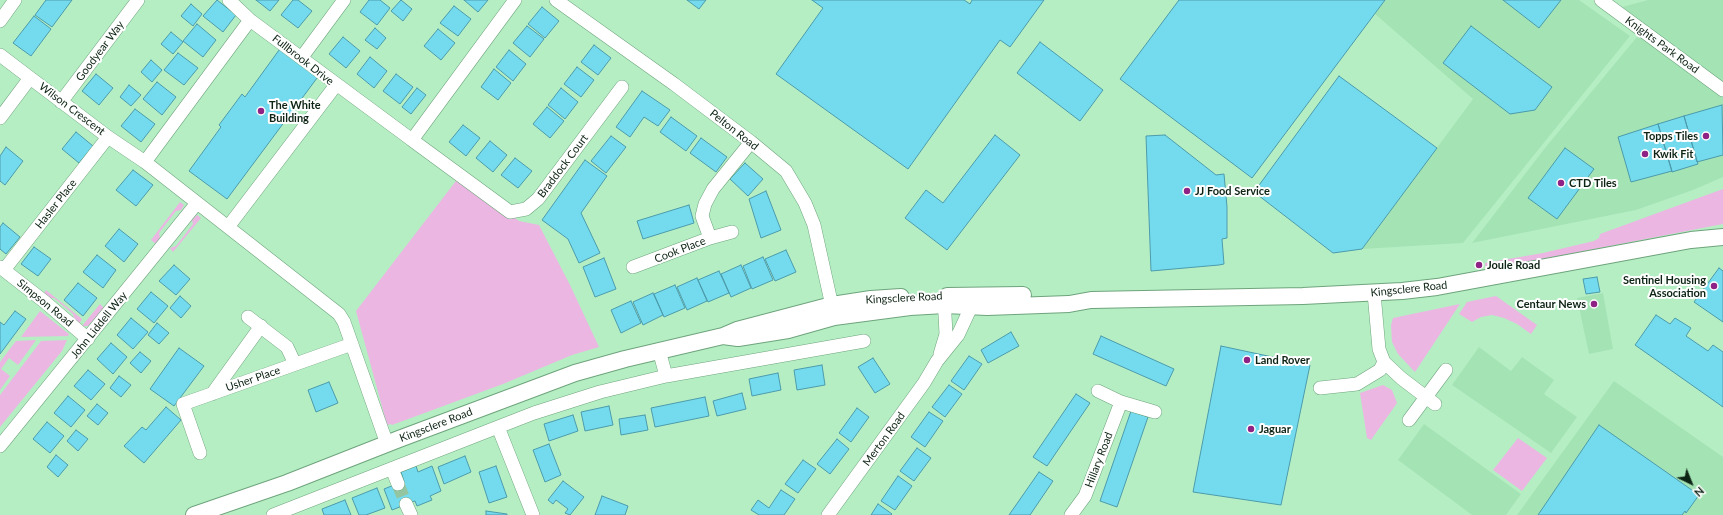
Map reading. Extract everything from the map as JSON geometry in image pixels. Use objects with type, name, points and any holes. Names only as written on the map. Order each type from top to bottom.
[{"type":"street","points":[[0,21],[15,0]]},
{"type":"street","name":"Goodyear Way","points":[[61,102],[138,0]]},
{"type":"street","points":[[229,0],[250,20],[144,162],[198,202],[339,314],[344,322],[387,444]]},
{"type":"street","points":[[302,57],[344,0]]},
{"type":"street","points":[[412,140],[516,0]]},
{"type":"street","name":"Pelton Road","points":[[556,0],[674,84],[751,142],[786,171],[805,203],[814,225],[833,311]]},
{"type":"street","name":"Knights Park Road","points":[[1601,0],[1723,90]]},
{"type":"street","name":"Fullbrook Drive","points":[[250,20],[302,57],[336,85],[412,140]]},
{"type":"street","name":"Wilson Crescent","points":[[0,55],[108,137],[144,162]]},
{"type":"street","points":[[0,118],[30,78]]},
{"type":"street","points":[[228,227],[336,85]]},
{"type":"street","name":"Braddock Court","points":[[412,140],[510,212],[526,209],[538,199],[622,87]]},
{"type":"street","name":"Hasler Place","points":[[2,269],[108,137]]},
{"type":"street","name":"Cook Place","points":[[633,267],[710,238],[702,216],[705,204],[713,189],[751,142]]},
{"type":"street","name":"John Liddell Way","points":[[0,446],[198,202]]},
{"type":"street","points":[[710,238],[732,232]]},
{"type":"street","name":"Kingsclere Road","points":[[194,515],[217,512],[387,444],[575,374],[659,350],[723,336],[738,338],[788,330],[833,311],[882,309],[945,301],[1069,304],[1091,300],[1303,296],[1374,293],[1437,288],[1691,240],[1723,237]]},
{"type":"street","name":"Simpson Road","points":[[2,269],[45,302],[88,339]]},
{"type":"street","points":[[1374,293],[1379,349],[1384,362],[1401,378],[1431,400]]},
{"type":"street","name":"Merton Road","points":[[937,361],[946,334],[945,301]]},
{"type":"street","name":"Merton Road","points":[[828,515],[920,389],[937,361],[958,335],[971,301]]},
{"type":"street","name":"Usher Place","points":[[248,317],[287,347],[295,364]]},
{"type":"street","name":"Usher Place","points":[[212,394],[261,326]]},
{"type":"street","points":[[273,515],[534,413],[600,392],[666,376],[864,341]]},
{"type":"street","name":"Usher Place","points":[[200,453],[183,404],[352,344]]},
{"type":"street","points":[[659,350],[666,376]]},
{"type":"street","points":[[1320,388],[1357,384],[1380,370],[1384,362]]},
{"type":"street","points":[[1409,420],[1431,400],[1446,370]]},
{"type":"street","points":[[1098,391],[1121,402],[1155,412]]},
{"type":"street","name":"Hillary Road","points":[[1071,515],[1085,496],[1121,402]]},
{"type":"street","points":[[498,427],[533,515]]},
{"type":"street","points":[[392,469],[398,484]]},
{"type":"shaded area","points":[[1385,0],[1579,0],[1630,36],[1463,243],[1362,249],[1473,99],[1375,14]]},
{"type":"shaded area","points":[[1648,0],[1723,0],[1723,177],[1693,190],[1636,210],[1472,243],[1545,148],[1646,26],[1622,7]]},
{"type":"shaded area","points":[[459,177],[519,221],[539,225],[570,285],[599,347],[572,355],[503,384],[392,425],[387,425],[356,311]]},
{"type":"shaded area","points":[[1723,189],[1723,224],[1486,270],[1485,263],[1543,253],[1594,241],[1599,238],[1600,234]]},
{"type":"shaded area","points":[[180,202],[184,205],[181,210],[176,211],[159,233],[160,238],[156,244],[151,240]]},
{"type":"shaded area","points":[[197,215],[201,218],[173,252],[170,248],[176,246],[193,224],[192,220]]},
{"type":"shaded area","points":[[46,290],[82,319],[79,324],[75,321],[73,314],[54,298],[48,298],[43,295]]},
{"type":"shaded area","points":[[1603,293],[1613,349],[1589,354],[1577,298]]},
{"type":"shaded area","points":[[1496,296],[1537,325],[1531,334],[1517,324],[1504,318],[1492,315],[1481,317],[1472,322],[1459,314],[1467,302]]},
{"type":"shaded area","points":[[100,304],[104,308],[88,326],[82,326]]},
{"type":"shaded area","points":[[1460,304],[1415,372],[1398,354],[1392,342],[1391,325],[1393,318]]},
{"type":"shaded area","points":[[40,311],[69,334],[68,336],[21,337]]},
{"type":"shaded area","points":[[36,340],[18,365],[9,358],[1,369],[10,376],[0,390],[0,362],[16,341]]},
{"type":"shaded area","points":[[67,340],[62,351],[0,427],[0,395],[41,341]]},
{"type":"shaded area","points":[[1479,347],[1511,371],[1522,357],[1554,380],[1544,394],[1577,417],[1551,453],[1452,385]]},
{"type":"shaded area","points":[[1614,381],[1723,457],[1723,515],[1517,515]]},
{"type":"shaded area","points":[[1383,385],[1392,390],[1397,403],[1371,440],[1367,438],[1360,393]]},
{"type":"shaded area","points":[[1424,424],[1521,494],[1506,515],[1472,515],[1398,460]]},
{"type":"shaded area","points":[[1518,438],[1547,458],[1522,491],[1493,470]]},
{"type":"building","points":[[46,0],[72,0],[52,27],[35,15]]},
{"type":"building","points":[[217,0],[236,15],[223,32],[203,16]]},
{"type":"building","points":[[256,0],[279,0],[270,11]]},
{"type":"building","points":[[293,0],[298,0],[312,11],[298,28],[281,15]]},
{"type":"building","points":[[369,0],[380,0],[390,8],[377,25],[360,12]]},
{"type":"building","points":[[401,0],[412,9],[403,21],[391,11]]},
{"type":"building","points":[[464,0],[488,0],[478,12]]},
{"type":"building","points":[[687,0],[706,0],[699,9]]},
{"type":"building","points":[[812,0],[964,0],[970,4],[972,0],[1044,0],[1010,47],[1000,40],[908,169],[776,74],[823,8]]},
{"type":"building","points":[[1179,0],[1385,0],[1252,178],[1120,79]]},
{"type":"building","points":[[1503,0],[1561,0],[1539,28]]},
{"type":"building","points":[[191,4],[202,14],[193,26],[181,16]]},
{"type":"building","points":[[454,6],[471,19],[458,36],[440,23]]},
{"type":"building","points":[[542,7],[559,21],[545,38],[528,24]]},
{"type":"building","points":[[34,16],[51,29],[31,56],[13,43]]},
{"type":"building","points":[[197,24],[216,40],[203,57],[183,41]]},
{"type":"building","points":[[527,26],[544,39],[530,57],[513,43]]},
{"type":"building","points":[[1471,26],[1552,87],[1535,110],[1510,114],[1443,63]]},
{"type":"building","points":[[375,28],[386,38],[377,49],[365,40]]},
{"type":"building","points":[[438,29],[455,43],[441,60],[424,46]]},
{"type":"building","points":[[171,32],[183,42],[173,54],[161,44]]},
{"type":"building","points":[[343,37],[360,51],[346,68],[329,54]]},
{"type":"building","points":[[1040,42],[1103,90],[1080,121],[1017,73]]},
{"type":"building","points":[[594,45],[611,58],[598,75],[581,62]]},
{"type":"building","name":"The White Building","points":[[282,46],[320,74],[227,199],[189,171],[221,127],[219,125],[242,94],[245,97]]},
{"type":"building","points":[[509,50],[526,64],[513,81],[496,67]]},
{"type":"building","points":[[178,53],[198,68],[184,85],[164,70]]},
{"type":"building","points":[[370,57],[387,71],[374,88],[357,74]]},
{"type":"building","points":[[151,60],[162,70],[152,82],[141,72]]},
{"type":"building","points":[[577,67],[594,80],[581,97],[564,84]]},
{"type":"building","points":[[494,69],[511,83],[498,100],[481,87]]},
{"type":"building","points":[[96,74],[113,88],[99,105],[82,91]]},
{"type":"building","points":[[396,74],[413,87],[400,104],[383,91]]},
{"type":"building","points":[[1339,76],[1437,148],[1362,249],[1333,253],[1254,192]]},
{"type":"building","points":[[157,82],[176,97],[162,115],[143,99]]},
{"type":"building","points":[[129,85],[141,95],[131,106],[120,97]]},
{"type":"building","points":[[417,88],[426,95],[411,114],[402,107]]},
{"type":"building","points":[[561,88],[578,102],[565,119],[548,105]]},
{"type":"building","points":[[642,91],[670,110],[658,126],[644,117],[630,137],[616,127]]},
{"type":"building","name":"Topps Tiles","points":[[1722,105],[1723,155],[1697,162],[1684,116]]},
{"type":"building","points":[[547,107],[564,121],[550,138],[533,124]]},
{"type":"building","points":[[135,109],[155,124],[141,142],[121,126]]},
{"type":"building","points":[[1684,116],[1698,164],[1672,172],[1658,124]]},
{"type":"building","points":[[671,117],[697,136],[686,151],[660,132]]},
{"type":"building","name":"Kwik Fit","points":[[1658,124],[1672,171],[1631,182],[1618,137]]},
{"type":"building","points":[[463,125],[480,138],[466,156],[449,142]]},
{"type":"building","points":[[76,132],[93,146],[79,163],[62,149]]},
{"type":"building","points":[[995,135],[1020,155],[947,250],[905,218],[926,190],[943,203]]},
{"type":"building","name":"JJ Food Service","points":[[1165,135],[1216,175],[1224,174],[1227,207],[1227,238],[1222,239],[1224,264],[1151,271],[1146,136]]},
{"type":"building","points":[[611,136],[626,147],[606,173],[591,161]]},
{"type":"building","points":[[701,138],[727,157],[716,172],[690,153]]},
{"type":"building","points":[[490,141],[507,155],[493,172],[476,158]]},
{"type":"building","points":[[6,147],[23,161],[5,185],[0,181],[0,156]]},
{"type":"building","name":"CTD Tiles","points":[[1565,148],[1594,169],[1557,219],[1528,198]]},
{"type":"building","points":[[515,158],[532,171],[518,188],[501,175]]},
{"type":"building","points":[[585,160],[607,176],[581,213],[600,253],[579,263],[568,239],[542,220]]},
{"type":"building","points":[[745,163],[763,179],[748,196],[730,179]]},
{"type":"building","points":[[133,170],[153,185],[136,206],[116,190]]},
{"type":"building","points":[[766,191],[781,230],[761,238],[749,199]]},
{"type":"building","points":[[689,205],[694,223],[643,239],[637,221]]},
{"type":"building","points":[[3,223],[20,237],[6,254],[0,249],[0,227]]},
{"type":"building","points":[[119,229],[138,244],[124,262],[105,246]]},
{"type":"building","points":[[34,247],[51,259],[38,276],[21,264]]},
{"type":"building","points":[[786,250],[796,272],[775,281],[765,259]]},
{"type":"building","points":[[97,255],[116,270],[103,288],[83,272]]},
{"type":"building","points":[[763,257],[773,280],[752,289],[743,266]]},
{"type":"building","points":[[604,258],[616,289],[595,297],[583,267]]},
{"type":"building","points":[[174,265],[190,279],[176,295],[159,281]]},
{"type":"building","points":[[741,265],[751,288],[731,297],[721,274]]},
{"type":"building","name":"Sentinel Housing Association","points":[[1719,268],[1723,271],[1723,322],[1694,302]]},
{"type":"building","points":[[719,271],[729,293],[708,302],[698,280]]},
{"type":"building","points":[[1597,277],[1600,292],[1586,294],[1583,279]]},
{"type":"building","points":[[697,278],[707,301],[687,310],[677,287]]},
{"type":"building","points":[[78,283],[97,298],[83,316],[64,300]]},
{"type":"building","points":[[675,285],[685,308],[664,317],[654,294]]},
{"type":"building","points":[[151,292],[168,306],[154,323],[137,309]]},
{"type":"building","points":[[653,293],[663,315],[643,325],[633,302]]},
{"type":"building","points":[[180,296],[191,306],[181,318],[170,308]]},
{"type":"building","points":[[631,301],[641,323],[621,333],[611,310]]},
{"type":"building","points":[[15,311],[26,319],[0,354],[0,322],[4,325]]},
{"type":"building","points":[[1656,315],[1670,324],[1675,318],[1691,328],[1686,336],[1708,351],[1713,345],[1723,352],[1723,407],[1635,345]]},
{"type":"building","points":[[131,318],[148,332],[133,349],[117,335]]},
{"type":"building","points":[[157,323],[169,333],[159,344],[148,335]]},
{"type":"building","points":[[1011,332],[1019,346],[988,363],[981,350]]},
{"type":"building","points":[[1101,336],[1174,369],[1166,386],[1093,354]]},
{"type":"building","points":[[111,343],[127,357],[113,374],[97,359]]},
{"type":"building","name":"Jaguar","points":[[1221,346],[1310,365],[1281,505],[1193,492]]},
{"type":"building","points":[[179,348],[204,366],[174,406],[150,389]]},
{"type":"building","points":[[140,352],[151,361],[141,373],[130,363]]},
{"type":"building","points":[[969,356],[982,364],[964,390],[951,381]]},
{"type":"building","points":[[873,358],[890,384],[875,393],[858,367]]},
{"type":"building","points":[[822,365],[825,385],[797,390],[794,370]]},
{"type":"building","points":[[88,370],[105,384],[91,400],[74,386]]},
{"type":"building","points":[[778,373],[781,390],[752,396],[749,379]]},
{"type":"building","points":[[119,376],[131,385],[121,397],[110,388]]},
{"type":"building","points":[[329,382],[338,403],[316,412],[308,390]]},
{"type":"building","points":[[949,385],[962,394],[945,417],[932,407]]},
{"type":"building","points":[[742,393],[746,409],[717,416],[713,401]]},
{"type":"building","points":[[1076,394],[1090,403],[1047,466],[1033,457]]},
{"type":"building","points":[[68,396],[85,410],[71,427],[54,413]]},
{"type":"building","points":[[705,397],[709,416],[655,427],[651,408]]},
{"type":"building","points":[[97,404],[108,413],[98,425],[87,416]]},
{"type":"building","points":[[609,406],[613,425],[585,431],[581,412]]},
{"type":"building","points":[[166,407],[181,420],[144,463],[124,446],[142,427],[146,430]]},
{"type":"building","points":[[857,408],[869,417],[851,442],[839,433]]},
{"type":"building","points":[[1131,411],[1148,417],[1117,507],[1100,501]]},
{"type":"building","points":[[929,412],[943,421],[925,447],[911,437]]},
{"type":"building","points":[[573,415],[578,431],[549,441],[544,424]]},
{"type":"building","points":[[645,415],[648,430],[621,435],[619,419]]},
{"type":"building","points":[[47,422],[64,436],[50,453],[33,439]]},
{"type":"building","points":[[1599,425],[1699,495],[1686,513],[1685,511],[1682,515],[1538,515]]},
{"type":"building","points":[[76,430],[88,439],[78,451],[67,441]]},
{"type":"building","points":[[837,439],[849,449],[830,474],[817,464]]},
{"type":"building","points":[[549,444],[561,475],[545,482],[533,450]]},
{"type":"building","points":[[917,448],[931,458],[914,481],[900,471]]},
{"type":"building","points":[[56,455],[68,465],[58,477],[47,467]]},
{"type":"building","points":[[465,456],[471,472],[444,484],[438,467]]},
{"type":"building","points":[[803,460],[816,469],[798,493],[785,484]]},
{"type":"building","points":[[416,466],[418,472],[432,466],[441,491],[430,496],[432,500],[417,506],[415,501],[392,510],[384,489],[404,481],[401,472]]},
{"type":"building","points":[[496,466],[507,497],[489,503],[479,472]]},
{"type":"building","points":[[1039,472],[1053,481],[1030,515],[1009,515]]},
{"type":"building","points":[[898,476],[912,486],[895,510],[881,501]]},
{"type":"building","points":[[563,481],[584,497],[570,515],[565,513],[568,509],[556,500],[553,504],[548,500]]},
{"type":"building","points":[[377,488],[385,508],[366,515],[359,515],[352,498]]},
{"type":"building","points":[[781,490],[795,499],[784,515],[759,515],[751,510],[758,500],[769,508]]},
{"type":"building","points":[[602,496],[628,506],[625,515],[595,515]]},
{"type":"building","points":[[345,500],[351,515],[324,515],[322,509]]},
{"type":"building","points":[[878,504],[892,514],[871,515]]},
{"type":"building","points":[[486,511],[507,514],[507,515],[486,515]]},
{"type":"tunnel","points":[[398,484],[406,504]]},
{"type":"place","name":"The White Building","points":[[261,111]]},
{"type":"place","name":"Topps Tiles","points":[[1706,136]]},
{"type":"place","name":"Kwik Fit","points":[[1645,154]]},
{"type":"place","name":"CTD Tiles","points":[[1561,183]]},
{"type":"place","name":"JJ Food Service","points":[[1187,191]]},
{"type":"place","name":"Joule Road","points":[[1479,265]]},
{"type":"place","name":"Sentinel Housing Association","points":[[1714,286]]},
{"type":"place","name":"Centaur News","points":[[1594,304]]},
{"type":"place","name":"Land Rover","points":[[1247,360]]},
{"type":"place","name":"Jaguar","points":[[1251,429]]}]
